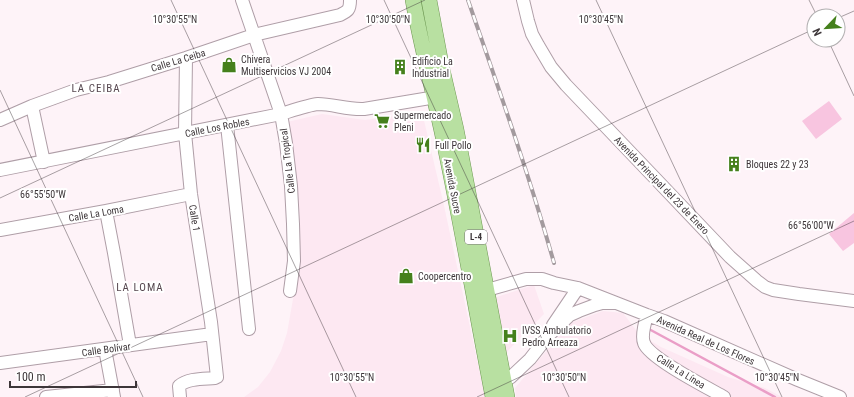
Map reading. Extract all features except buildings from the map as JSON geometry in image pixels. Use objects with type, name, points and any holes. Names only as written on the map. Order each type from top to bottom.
[{"type":"main road","name":"Avenida Sucre","points":[[413,0],[425,60],[456,129],[487,290],[497,381],[493,397]]},
{"type":"main road","name":"Avenida Sucre","points":[[429,0],[442,69],[441,96],[448,158],[485,357],[507,397]]},
{"type":"street","name":"Calle La Tropical","points":[[242,0],[281,114],[286,143],[292,193],[294,261],[290,291]]},
{"type":"street","name":"Calle La Ceiba","points":[[0,120],[32,106],[76,90],[109,82],[254,35],[340,15],[350,7],[350,0]]},
{"type":"street","name":"Avenida Principal del 23 de Enero","points":[[524,0],[532,34],[551,67],[566,85],[730,258],[757,281],[773,290],[854,300]]},
{"type":"street","name":"Calle 1","points":[[180,397],[179,386],[182,383],[217,377],[185,133],[186,58]]},
{"type":"street","name":"Calle Los Robles","points":[[0,170],[281,114],[316,104],[357,110],[441,96]]},
{"type":"street","points":[[32,106],[44,162]]},
{"type":"street","points":[[227,125],[249,328]]},
{"type":"street","name":"Calle La Loma","points":[[0,230],[192,194]]},
{"type":"street","points":[[106,211],[130,345]]},
{"type":"street","name":"Avenida Real de Los Flores","points":[[487,290],[534,278],[582,289],[664,321],[840,397]]},
{"type":"street","points":[[579,311],[585,304],[586,298],[582,289]]},
{"type":"street","name":"Avenida Real de Los Flores","points":[[548,336],[554,322],[582,289]]},
{"type":"street","name":"Avenida Real de Los Flores","points":[[497,381],[506,380],[511,377],[530,358],[548,336],[570,315],[602,303],[615,303]]},
{"type":"street","name":"Calle La Línea","points":[[647,315],[644,326],[644,340],[647,348],[673,368],[724,397]]},
{"type":"street","name":"Calle Bolívar","points":[[0,363],[212,334]]},
{"type":"street","points":[[46,397],[114,394],[105,349]]},
{"type":"shaded area","points":[[829,101],[842,119],[816,139],[802,121]]},
{"type":"shaded area","points":[[422,112],[443,201],[485,397],[244,397],[258,387],[270,372],[281,351],[287,333],[296,282],[287,122],[322,114],[365,120]]},
{"type":"shaded area","points":[[854,213],[854,243],[843,251],[829,234]]},
{"type":"shaded area","name":"IVSS Ambulatorio Pedro Arreaza","points":[[534,285],[544,314],[501,358],[490,299]]},
{"type":"shaded area","points":[[603,311],[623,313],[639,334],[661,347],[728,377],[765,388],[782,397],[516,397],[515,388],[570,323]]},
{"type":"waterway","points":[[647,328],[775,397]]},
{"type":"railway","points":[[468,0],[524,164],[554,263]]},
{"type":"place","name":"Chivera Multiservicios VJ 2004","points":[[229,65]]},
{"type":"place","name":"Edificio La Industrial","points":[[400,67]]},
{"type":"place","name":"Supermercado Pleni","points":[[382,121]]},
{"type":"place","name":"Full Pollo","points":[[423,145]]},
{"type":"place","name":"Bloques 22 y 23","points":[[734,164]]},
{"type":"place","name":"Coopercentro","points":[[406,276]]},
{"type":"place","name":"IVSS Ambulatorio Pedro Arreaza","points":[[510,336]]},
{"type":"district","name":"LA CEIBA","points":[[96,88]]},
{"type":"district","name":"LA LOMA","points":[[140,287]]}]
